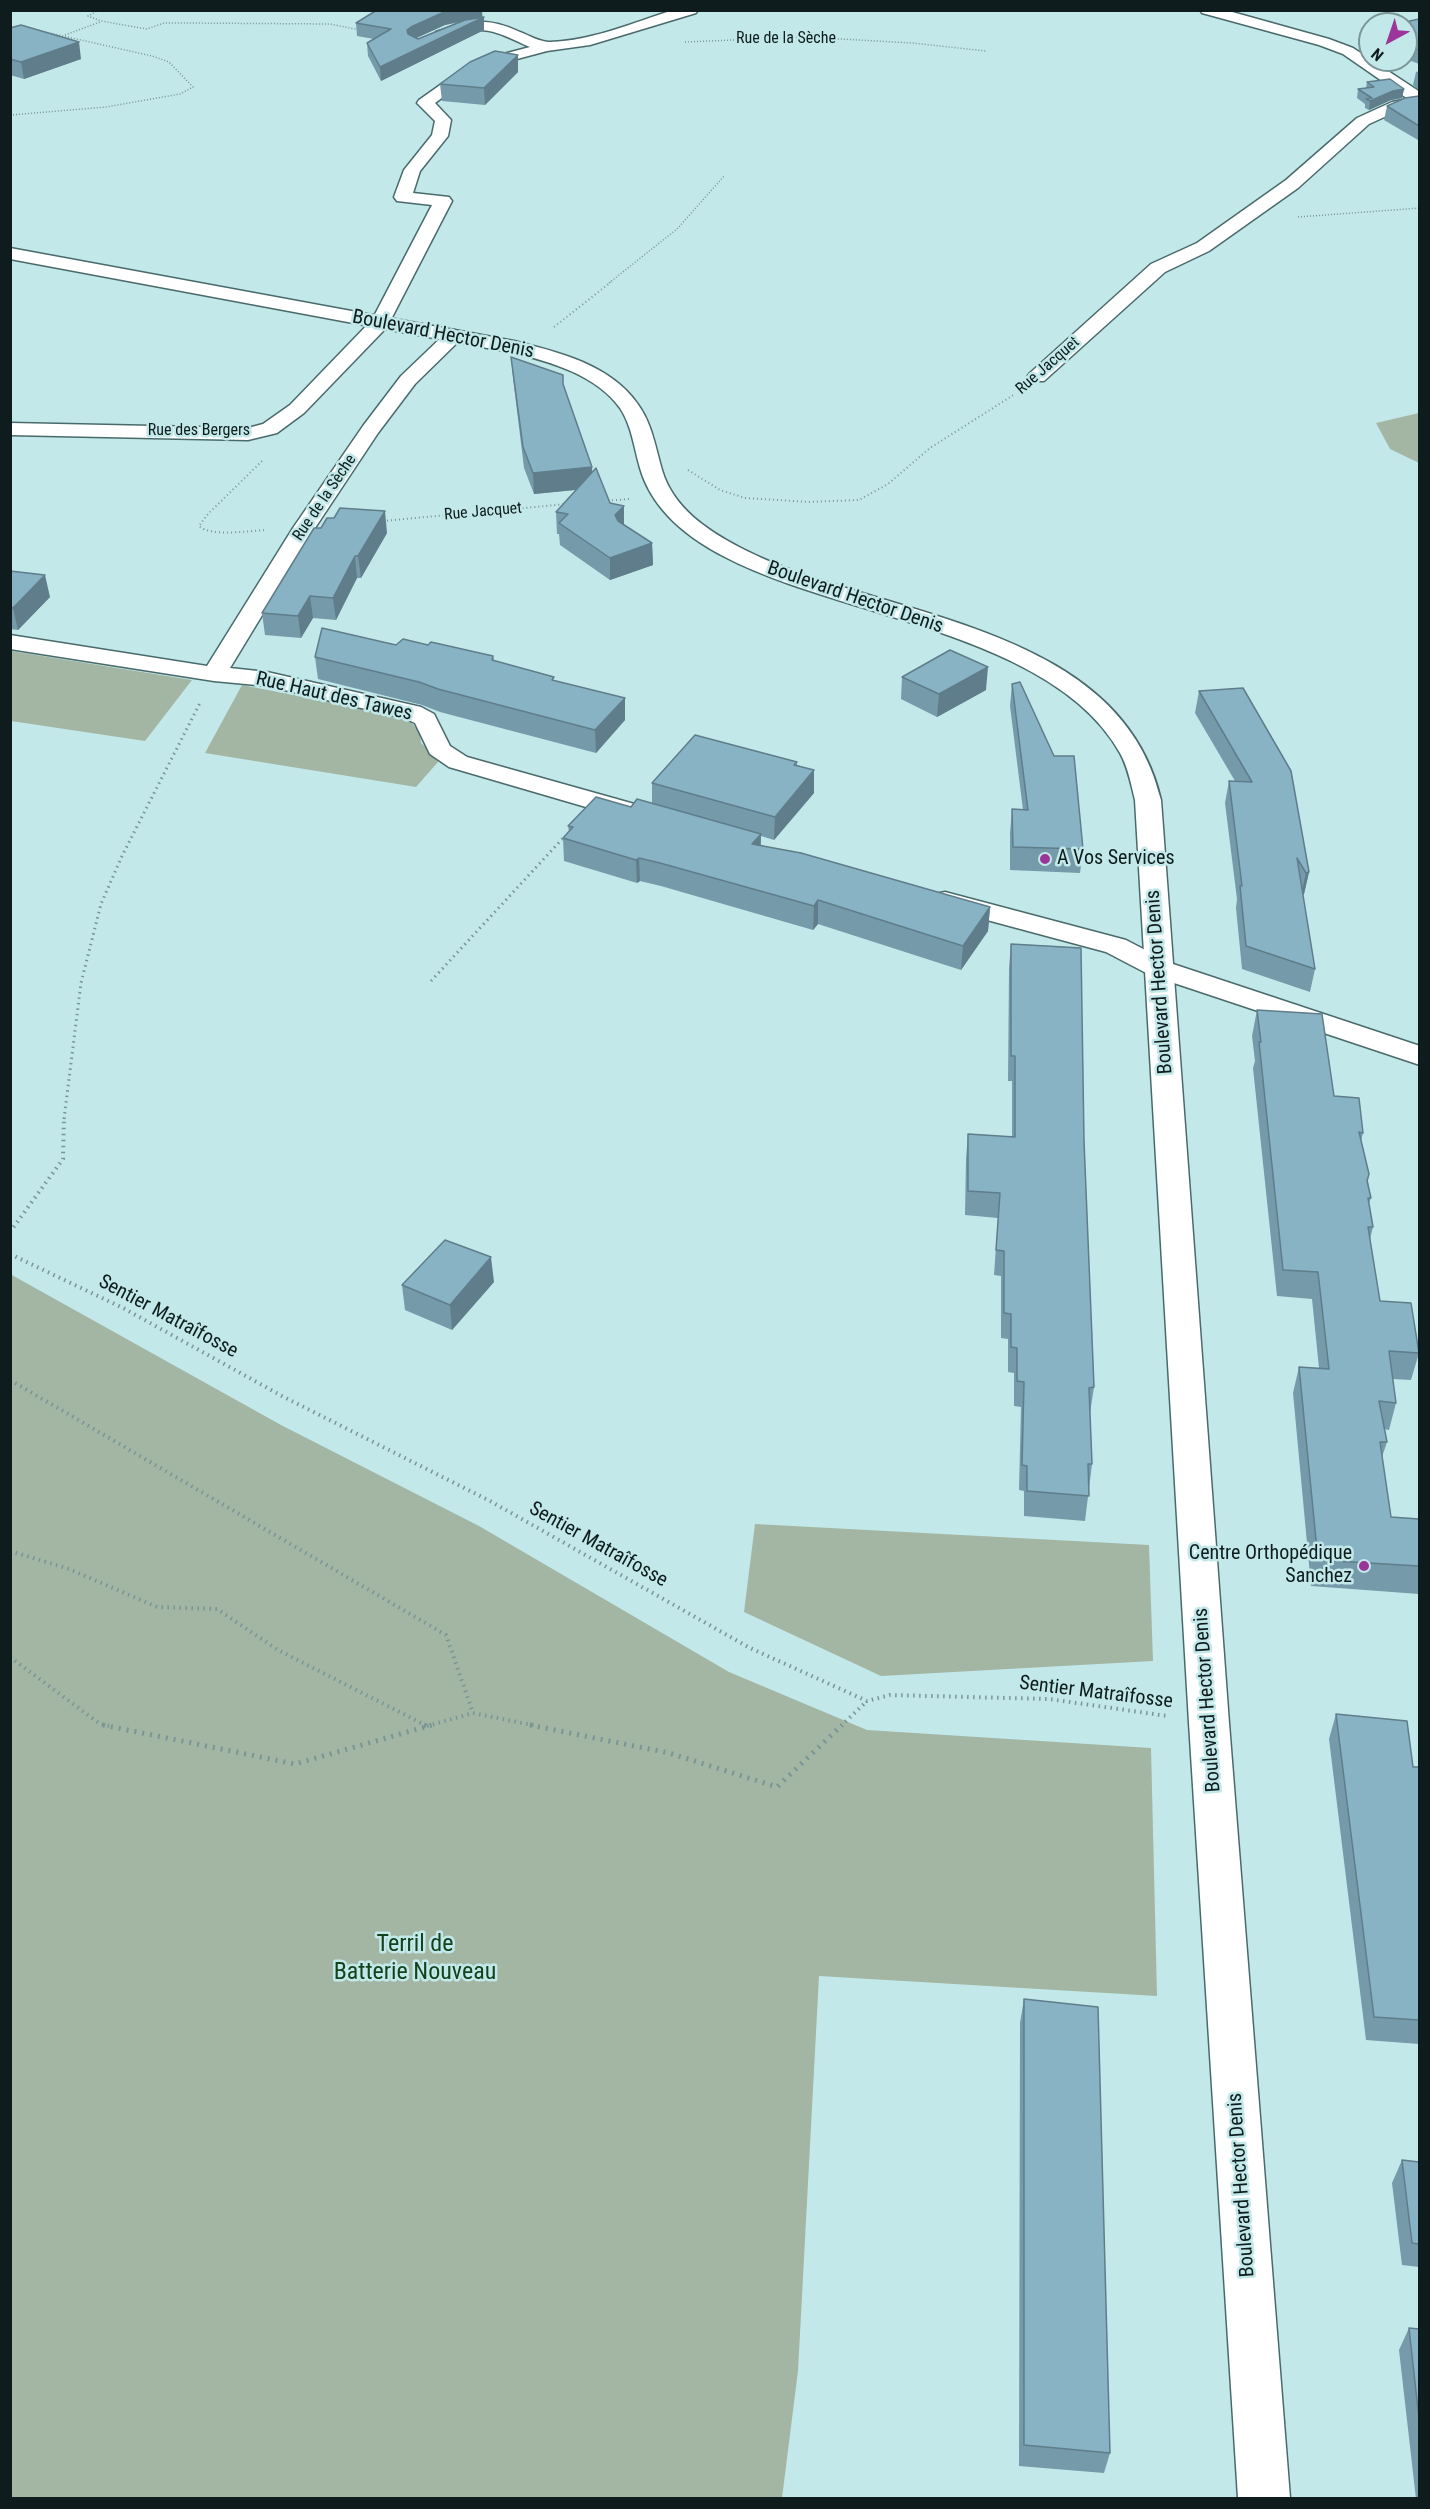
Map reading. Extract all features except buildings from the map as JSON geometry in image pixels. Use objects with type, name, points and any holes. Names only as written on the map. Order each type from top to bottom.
[{"type":"street","points":[[380,322],[443,201],[403,197],[412,170],[440,136],[443,120],[425,103],[465,74],[497,60],[546,47],[585,42],[691,10]]},
{"type":"street","points":[[1207,10],[1340,48],[1419,99]]},
{"type":"street","points":[[429,40],[464,26],[478,24],[498,26],[524,40],[546,47]]},
{"type":"street","name":"Rue Jacquet","points":[[1036,377],[1158,268],[1203,247],[1241,221],[1292,184],[1363,121],[1398,105],[1419,99]]},
{"type":"street","name":"Boulevard Hector Denis","points":[[10,253],[526,349],[571,364],[610,387],[634,413],[653,479],[662,496],[687,522],[710,539],[755,564],[812,586],[975,637],[1010,651],[1043,668],[1101,711],[1130,748],[1139,766],[1148,800],[1209,1722],[1264,2499]]},
{"type":"street","name":"Rue des Bergers","points":[[10,429],[248,434],[270,429],[297,409],[380,322]]},
{"type":"street","name":"Rue de la Sèche","points":[[214,674],[304,528],[404,385],[454,336]]},
{"type":"street","name":"Rue Haut des Tawes","points":[[10,642],[214,674],[267,679],[412,712],[425,719],[439,749],[458,762],[656,819]]},
{"type":"street","points":[[926,894],[1116,946],[1160,969],[1419,1056]]},
{"type":"path","points":[[99,10],[88,16],[101,21],[147,29],[164,23],[208,23],[330,24],[364,30]]},
{"type":"path","points":[[54,38],[101,21]]},
{"type":"path","points":[[10,115],[106,107],[180,94],[194,87],[169,62],[65,35],[33,30]]},
{"type":"path","name":"Rue de la Sèche","points":[[679,42],[805,37],[912,43],[986,51]]},
{"type":"path","points":[[526,349],[677,230],[725,175]]},
{"type":"path","points":[[1241,221],[1419,208]]},
{"type":"path","name":"Rue Jacquet","points":[[644,444],[720,490],[745,498],[808,502],[859,500],[888,484],[930,448],[1002,404],[1036,377]]},
{"type":"path","points":[[270,429],[271,439],[262,461],[208,514],[200,526],[203,530],[218,532],[304,528]]},
{"type":"path","points":[[602,501],[662,496]]},
{"type":"path","name":"Rue Jacquet","points":[[375,521],[567,504]]},
{"type":"path","points":[[10,1232],[63,1159],[65,1099],[81,983],[101,904],[122,856],[214,674]]},
{"type":"path","points":[[431,981],[531,871],[598,802]]},
{"type":"path","name":"Sentier Matraîfosse","points":[[10,1254],[123,1308],[282,1396],[490,1501],[750,1647],[867,1701],[890,1695],[1049,1699],[1209,1722]]},
{"type":"path","points":[[10,1380],[446,1635],[473,1713]]},
{"type":"path","points":[[10,1551],[69,1569],[157,1607],[217,1609],[278,1650],[428,1726]]},
{"type":"path","points":[[10,1657],[100,1724],[295,1764],[473,1713],[669,1753],[777,1787],[867,1701]]},
{"type":"green space","points":[[1420,413],[1419,463],[1390,449],[1376,423]]},
{"type":"green space","points":[[11,651],[192,680],[145,741],[11,721]]},
{"type":"green space","points":[[242,685],[407,717],[420,733],[421,743],[436,757],[438,762],[416,787],[205,753]]},
{"type":"green space","name":"Terril de Batterie Nouveau","points":[[10,1274],[281,1425],[479,1526],[729,1672],[867,1730],[1151,1748],[1157,1996],[819,1976],[798,2371],[782,2498],[11,2498]]},
{"type":"green space","points":[[755,1524],[1149,1545],[1153,1661],[881,1676],[744,1612]]},
{"type":"place","name":"A Vos Services","points":[[1045,859]]},
{"type":"place","name":"Centre Orthopédique Sanchez","points":[[1364,1566]]}]
